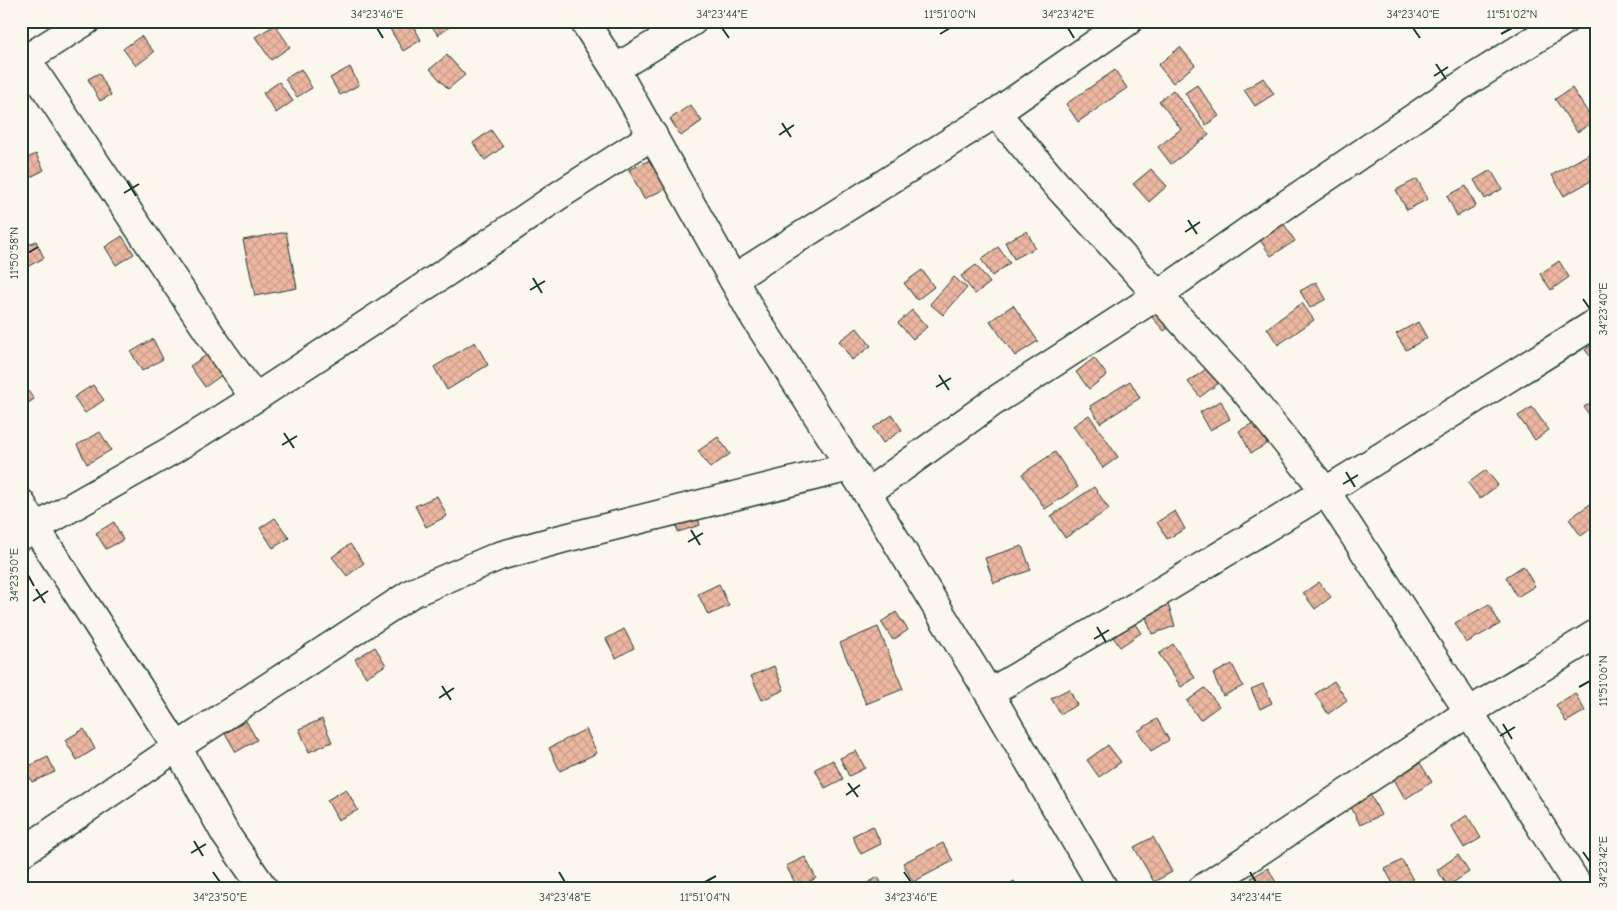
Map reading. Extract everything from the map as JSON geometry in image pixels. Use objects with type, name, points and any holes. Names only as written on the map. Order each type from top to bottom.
[{"type":"street","points":[[86,21],[24,60],[255,398]]},
{"type":"street","points":[[584,21],[615,69],[752,313],[867,493],[989,693],[1104,889]]},
{"type":"street","points":[[615,69],[692,21]]},
{"type":"street","points":[[733,279],[996,113],[1128,21]]},
{"type":"street","points":[[867,493],[993,402],[1158,296],[1279,209],[1459,88],[1564,21]]},
{"type":"street","points":[[996,113],[1055,183],[1242,387],[1326,492],[1469,712],[1580,889]]},
{"type":"street","points":[[28,532],[174,449],[255,398],[652,134]]},
{"type":"street","points":[[989,693],[1326,492],[1596,323]]},
{"type":"street","points":[[21,853],[178,747],[412,594],[498,556],[850,466]]},
{"type":"street","points":[[21,503],[28,532],[178,747],[226,835],[264,889]]},
{"type":"street","points":[[1202,889],[1469,712],[1596,634]]},
{"type":"building","points":[[404,21],[411,21],[421,40],[403,51],[390,29]]},
{"type":"building","points":[[428,21],[452,21],[454,24],[438,35]]},
{"type":"building","points":[[275,25],[290,47],[271,60],[255,37]]},
{"type":"building","points":[[141,36],[154,52],[136,66],[123,49]]},
{"type":"building","points":[[1180,47],[1195,65],[1173,83],[1158,65]]},
{"type":"building","points":[[447,55],[465,75],[448,89],[430,69]]},
{"type":"building","points":[[350,67],[359,85],[340,95],[330,78]]},
{"type":"building","points":[[301,69],[312,88],[297,97],[285,79]]},
{"type":"building","points":[[1115,70],[1127,88],[1078,122],[1066,104]]},
{"type":"building","points":[[99,73],[111,95],[100,101],[88,79]]},
{"type":"building","points":[[1263,78],[1274,94],[1255,106],[1244,90]]},
{"type":"building","points":[[279,82],[293,101],[276,113],[263,93]]},
{"type":"building","points":[[1197,85],[1219,116],[1206,125],[1185,93]]},
{"type":"building","points":[[1572,88],[1594,122],[1577,132],[1555,99]]},
{"type":"building","points":[[1173,90],[1209,135],[1171,164],[1158,147],[1181,129],[1159,101]]},
{"type":"building","points":[[690,105],[702,121],[681,136],[670,119]]},
{"type":"building","points":[[491,130],[503,147],[485,160],[473,143]]},
{"type":"building","points":[[1596,150],[1596,178],[1564,196],[1552,175]]},
{"type":"building","points":[[36,154],[44,170],[25,180],[21,172],[21,161]]},
{"type":"building","points":[[652,159],[667,188],[644,199],[629,170]]},
{"type":"building","points":[[1151,169],[1167,186],[1149,202],[1133,184]]},
{"type":"building","points":[[1491,170],[1502,189],[1485,199],[1474,180]]},
{"type":"building","points":[[1417,179],[1428,199],[1407,210],[1396,190]]},
{"type":"building","points":[[1466,186],[1476,206],[1457,216],[1447,196]]},
{"type":"building","points":[[1282,221],[1295,241],[1271,256],[1258,237]]},
{"type":"building","points":[[1027,231],[1035,248],[1014,259],[1005,242]]},
{"type":"building","points":[[286,232],[297,288],[255,296],[243,240]]},
{"type":"building","points":[[122,236],[134,254],[116,265],[105,247]]},
{"type":"building","points":[[36,241],[44,258],[21,270],[21,249]]},
{"type":"building","points":[[998,247],[1010,263],[992,276],[981,259]]},
{"type":"building","points":[[1559,261],[1569,277],[1551,290],[1540,274]]},
{"type":"building","points":[[976,265],[990,283],[975,294],[961,276]]},
{"type":"building","points":[[922,270],[934,287],[917,300],[904,283]]},
{"type":"building","points":[[954,277],[967,288],[943,315],[930,304]]},
{"type":"building","points":[[1316,282],[1326,299],[1310,308],[1300,291]]},
{"type":"building","points":[[1302,303],[1314,320],[1278,345],[1267,328]]},
{"type":"building","points":[[1013,305],[1038,341],[1015,356],[990,321]]},
{"type":"building","points":[[1165,305],[1178,320],[1164,331],[1152,317]]},
{"type":"building","points":[[912,310],[927,327],[913,339],[898,323]]},
{"type":"building","points":[[1418,322],[1427,338],[1406,350],[1396,334]]},
{"type":"building","points":[[857,328],[871,346],[852,360],[839,341]]},
{"type":"building","points":[[153,339],[163,359],[142,371],[131,352]]},
{"type":"building","points":[[1596,341],[1596,363],[1585,350]]},
{"type":"building","points":[[475,342],[488,365],[447,390],[434,367]]},
{"type":"building","points":[[208,354],[222,375],[205,387],[190,366]]},
{"type":"building","points":[[1094,358],[1107,375],[1089,389],[1076,372]]},
{"type":"building","points":[[1209,367],[1220,382],[1200,397],[1188,382]]},
{"type":"building","points":[[1130,381],[1140,398],[1100,423],[1090,406]]},
{"type":"building","points":[[21,382],[34,399],[21,408]]},
{"type":"building","points":[[93,385],[104,400],[85,413],[74,397]]},
{"type":"building","points":[[1596,399],[1596,425],[1584,407]]},
{"type":"building","points":[[1221,401],[1230,419],[1210,430],[1200,412]]},
{"type":"building","points":[[1532,407],[1549,430],[1535,440],[1518,416]]},
{"type":"building","points":[[892,415],[902,430],[883,443],[873,428]]},
{"type":"building","points":[[1089,415],[1118,457],[1103,468],[1073,426]]},
{"type":"building","points":[[1255,422],[1267,444],[1251,453],[1239,431]]},
{"type":"building","points":[[100,432],[111,450],[87,464],[77,445]]},
{"type":"building","points":[[718,437],[730,454],[710,468],[698,451]]},
{"type":"building","points":[[1055,452],[1078,487],[1045,509],[1022,474]]},
{"type":"building","points":[[1486,470],[1498,485],[1480,499],[1468,483]]},
{"type":"building","points":[[1094,487],[1109,509],[1065,538],[1051,516]]},
{"type":"building","points":[[437,496],[447,516],[426,527],[415,506]]},
{"type":"building","points":[[692,500],[700,525],[678,532],[670,508]]},
{"type":"building","points":[[1596,500],[1596,525],[1581,536],[1569,519]]},
{"type":"building","points":[[1175,511],[1185,529],[1167,539],[1157,522]]},
{"type":"building","points":[[275,518],[289,538],[273,548],[260,528]]},
{"type":"building","points":[[114,522],[123,540],[106,549],[96,533]]},
{"type":"building","points":[[350,544],[364,563],[347,576],[332,557]]},
{"type":"building","points":[[1022,546],[1031,570],[994,583],[985,558]]},
{"type":"building","points":[[1523,566],[1535,586],[1517,597],[1506,577]]},
{"type":"building","points":[[1319,582],[1331,597],[1315,609],[1303,593]]},
{"type":"building","points":[[719,584],[729,606],[708,615],[698,594]]},
{"type":"building","points":[[1167,601],[1175,626],[1152,634],[1143,609]]},
{"type":"building","points":[[1489,604],[1500,624],[1466,643],[1455,623]]},
{"type":"building","points":[[1126,611],[1141,633],[1120,647],[1105,625]]},
{"type":"building","points":[[896,612],[908,630],[893,640],[881,622]]},
{"type":"building","points":[[878,627],[903,689],[866,704],[840,643]]},
{"type":"building","points":[[624,629],[634,648],[616,658],[606,639]]},
{"type":"building","points":[[1173,644],[1195,678],[1181,687],[1159,654]]},
{"type":"building","points":[[375,647],[386,665],[366,677],[355,659]]},
{"type":"building","points":[[1232,664],[1243,686],[1223,696],[1213,674]]},
{"type":"building","points":[[774,666],[784,690],[762,700],[751,676]]},
{"type":"building","points":[[1334,681],[1347,700],[1328,714],[1315,694]]},
{"type":"building","points":[[1263,684],[1272,703],[1260,709],[1251,689]]},
{"type":"building","points":[[1205,688],[1219,706],[1200,720],[1187,701]]},
{"type":"building","points":[[1069,689],[1077,705],[1060,714],[1051,698]]},
{"type":"building","points":[[1575,693],[1585,711],[1566,722],[1556,705]]},
{"type":"building","points":[[322,719],[332,742],[309,752],[299,729]]},
{"type":"building","points":[[1157,719],[1169,740],[1151,751],[1138,731]]},
{"type":"building","points":[[246,721],[257,740],[236,752],[225,733]]},
{"type":"building","points":[[84,729],[95,749],[77,760],[65,740]]},
{"type":"building","points":[[586,729],[597,753],[560,771],[549,748]]},
{"type":"building","points":[[1108,745],[1121,762],[1099,777],[1087,760]]},
{"type":"building","points":[[856,751],[865,768],[849,776],[840,758]]},
{"type":"building","points":[[48,757],[55,772],[32,782],[25,768]]},
{"type":"building","points":[[833,760],[843,779],[825,788],[815,769]]},
{"type":"building","points":[[1420,763],[1432,782],[1405,799],[1394,779]]},
{"type":"building","points":[[346,789],[358,810],[338,820],[327,800]]},
{"type":"building","points":[[1370,794],[1381,815],[1360,825],[1350,805]]},
{"type":"building","points":[[1467,815],[1481,838],[1464,848],[1451,826]]},
{"type":"building","points":[[873,826],[881,844],[861,854],[852,836]]},
{"type":"building","points":[[1153,837],[1172,872],[1154,882],[1134,847]]},
{"type":"building","points":[[943,843],[953,861],[913,882],[903,863]]},
{"type":"building","points":[[1458,855],[1469,872],[1448,886],[1437,870]]},
{"type":"building","points":[[805,857],[816,878],[798,888],[786,866]]},
{"type":"building","points":[[1402,860],[1413,880],[1396,889],[1385,869]]},
{"type":"building","points":[[1268,868],[1279,888],[1257,889],[1251,878]]},
{"type":"building","points":[[878,877],[884,889],[857,889]]},
{"type":"building","points":[[1014,881],[1019,889],[1002,889]]}]
